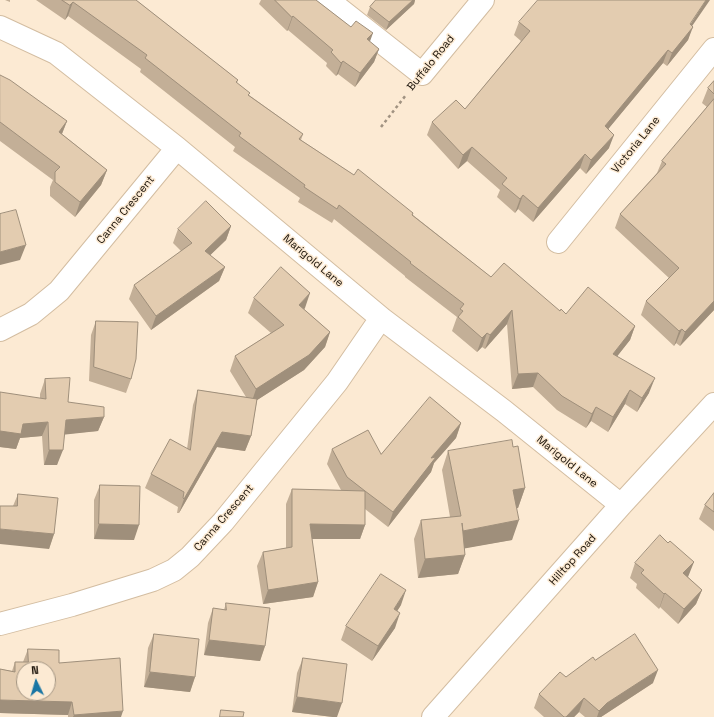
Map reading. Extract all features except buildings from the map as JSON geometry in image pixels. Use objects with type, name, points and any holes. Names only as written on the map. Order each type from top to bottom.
[{"type":"street","points":[[328,0],[422,74]]},
{"type":"street","name":"Buffalo Road","points":[[422,74],[483,0]]},
{"type":"street","name":"Marigold Lane","points":[[0,27],[56,53],[177,148],[381,318],[504,411],[621,506]]},
{"type":"street","name":"Victoria Lane","points":[[558,242],[714,49]]},
{"type":"street","name":"Canna Crescent","points":[[0,330],[31,314],[59,291],[177,148]]},
{"type":"street","name":"Canna Crescent","points":[[0,624],[72,605],[153,580],[174,570],[190,557],[204,542],[253,485],[337,382],[381,318]]},
{"type":"street","name":"Hilltop Road","points":[[433,717],[714,404]]},
{"type":"path","name":"Buffalo Road","points":[[381,127],[422,74]]}]
